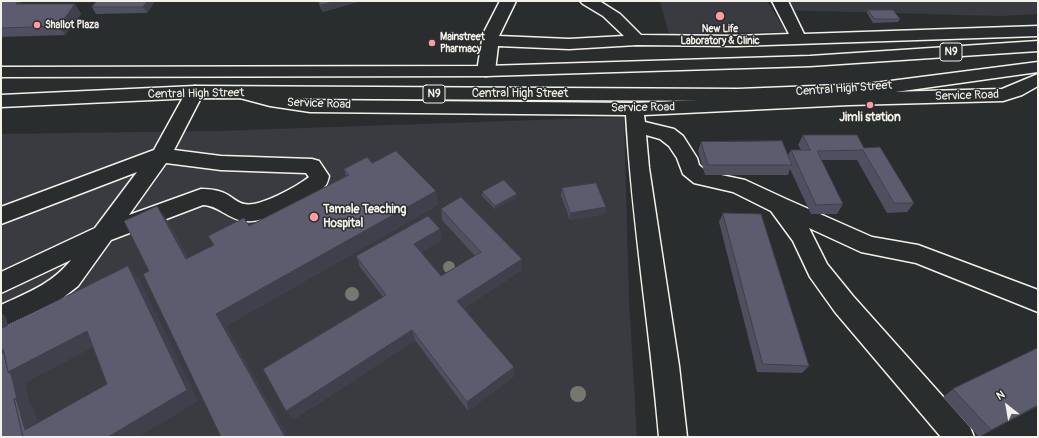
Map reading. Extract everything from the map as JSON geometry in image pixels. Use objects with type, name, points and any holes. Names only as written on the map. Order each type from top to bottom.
[{"type":"main road","points":[[486,71],[491,34],[508,1]]},
{"type":"main road","points":[[588,1],[608,12],[623,24],[636,40]]},
{"type":"main road","points":[[780,1],[799,39]]},
{"type":"main road","points":[[489,41],[569,44],[636,40],[736,41],[1038,31]]},
{"type":"main road","points":[[736,41],[745,63]]},
{"type":"main road","name":"Central High Street","points":[[1,72],[486,71],[864,58],[1038,46]]},
{"type":"main road","points":[[864,58],[867,90]]},
{"type":"main road","name":"Central High Street","points":[[631,109],[738,95],[867,90],[1038,67]]},
{"type":"main road","name":"Service Road","points":[[246,94],[258,99],[272,102],[310,106],[631,109],[849,99],[1003,95],[1016,91],[1038,79]]},
{"type":"main road","points":[[1,317],[51,293],[70,279],[161,155],[195,92]]},
{"type":"main road","name":"Central High Street","points":[[1,101],[195,92],[246,94]]},
{"type":"main road","points":[[631,109],[672,138],[687,158],[690,169],[702,178],[738,185],[778,205],[869,246],[918,254],[1038,301]]},
{"type":"main road","points":[[631,109],[666,366],[673,437]]},
{"type":"main road","points":[[1,216],[161,155],[221,163],[312,166],[319,176],[317,182],[310,186],[264,210],[247,214],[238,211],[222,200],[213,196],[201,197],[103,234],[1,283]]},
{"type":"main road","points":[[201,197],[221,163]]},
{"type":"main road","points":[[778,205],[802,236],[818,270],[844,304],[960,437]]},
{"type":"shaded area","name":"New Life Laboratory & Clinic","points":[[660,1],[767,1],[786,32],[669,34]]},
{"type":"shaded area","points":[[770,1],[1038,1],[1038,14],[1001,16],[775,10]]},
{"type":"shaded area","name":"Tamale Teaching Hospital","points":[[624,117],[629,300],[637,437],[1,437],[1,134],[217,131]]},
{"type":"building","points":[[1,1],[18,1],[16,4],[75,4],[59,26],[1,28]]},
{"type":"building","points":[[97,1],[147,1],[143,7],[92,7]]},
{"type":"building","points":[[319,1],[336,1],[321,5]]},
{"type":"building","points":[[868,10],[893,10],[900,19],[875,19]]},
{"type":"building","points":[[803,135],[857,135],[864,148],[880,147],[914,203],[894,203],[863,150],[817,151],[843,204],[816,205],[791,150],[810,150]]},
{"type":"building","points":[[782,141],[792,165],[708,165],[701,142]]},
{"type":"building","points":[[396,151],[436,191],[216,314],[285,437],[221,437],[143,274],[149,271],[124,221],[157,206],[186,259],[214,245],[208,236],[244,218],[249,226],[349,175],[344,169],[367,157],[372,163]]},
{"type":"building","points":[[504,180],[517,194],[495,206],[482,192]]},
{"type":"building","points":[[596,183],[606,207],[570,213],[562,188]]},
{"type":"building","points":[[461,197],[522,259],[457,301],[514,367],[467,402],[412,330],[286,411],[263,369],[386,295],[356,256],[428,216],[440,229],[414,244],[441,276],[481,252],[441,209]]},
{"type":"building","points":[[723,213],[761,214],[809,366],[763,364]]},
{"type":"building","points":[[128,266],[187,390],[108,437],[23,437],[14,399],[16,398],[25,430],[107,384],[87,331],[8,372],[3,349],[1,350],[1,329]]},
{"type":"building","points":[[1038,348],[1038,405],[991,430],[953,389]]},
{"type":"building","points":[[4,353],[8,372],[11,374],[17,399],[14,399],[23,437],[1,437],[1,354]]},
{"type":"place","name":"New Life Laboratory & Clinic","points":[[720,16]]},
{"type":"place","name":"Shallot Plaza","points":[[37,25]]},
{"type":"place","name":"Mainstreet Pharmacy","points":[[432,43]]},
{"type":"place","name":"Jimli station","points":[[870,105]]},
{"type":"place","name":"Tamale Teaching Hospital","points":[[314,217]]}]
